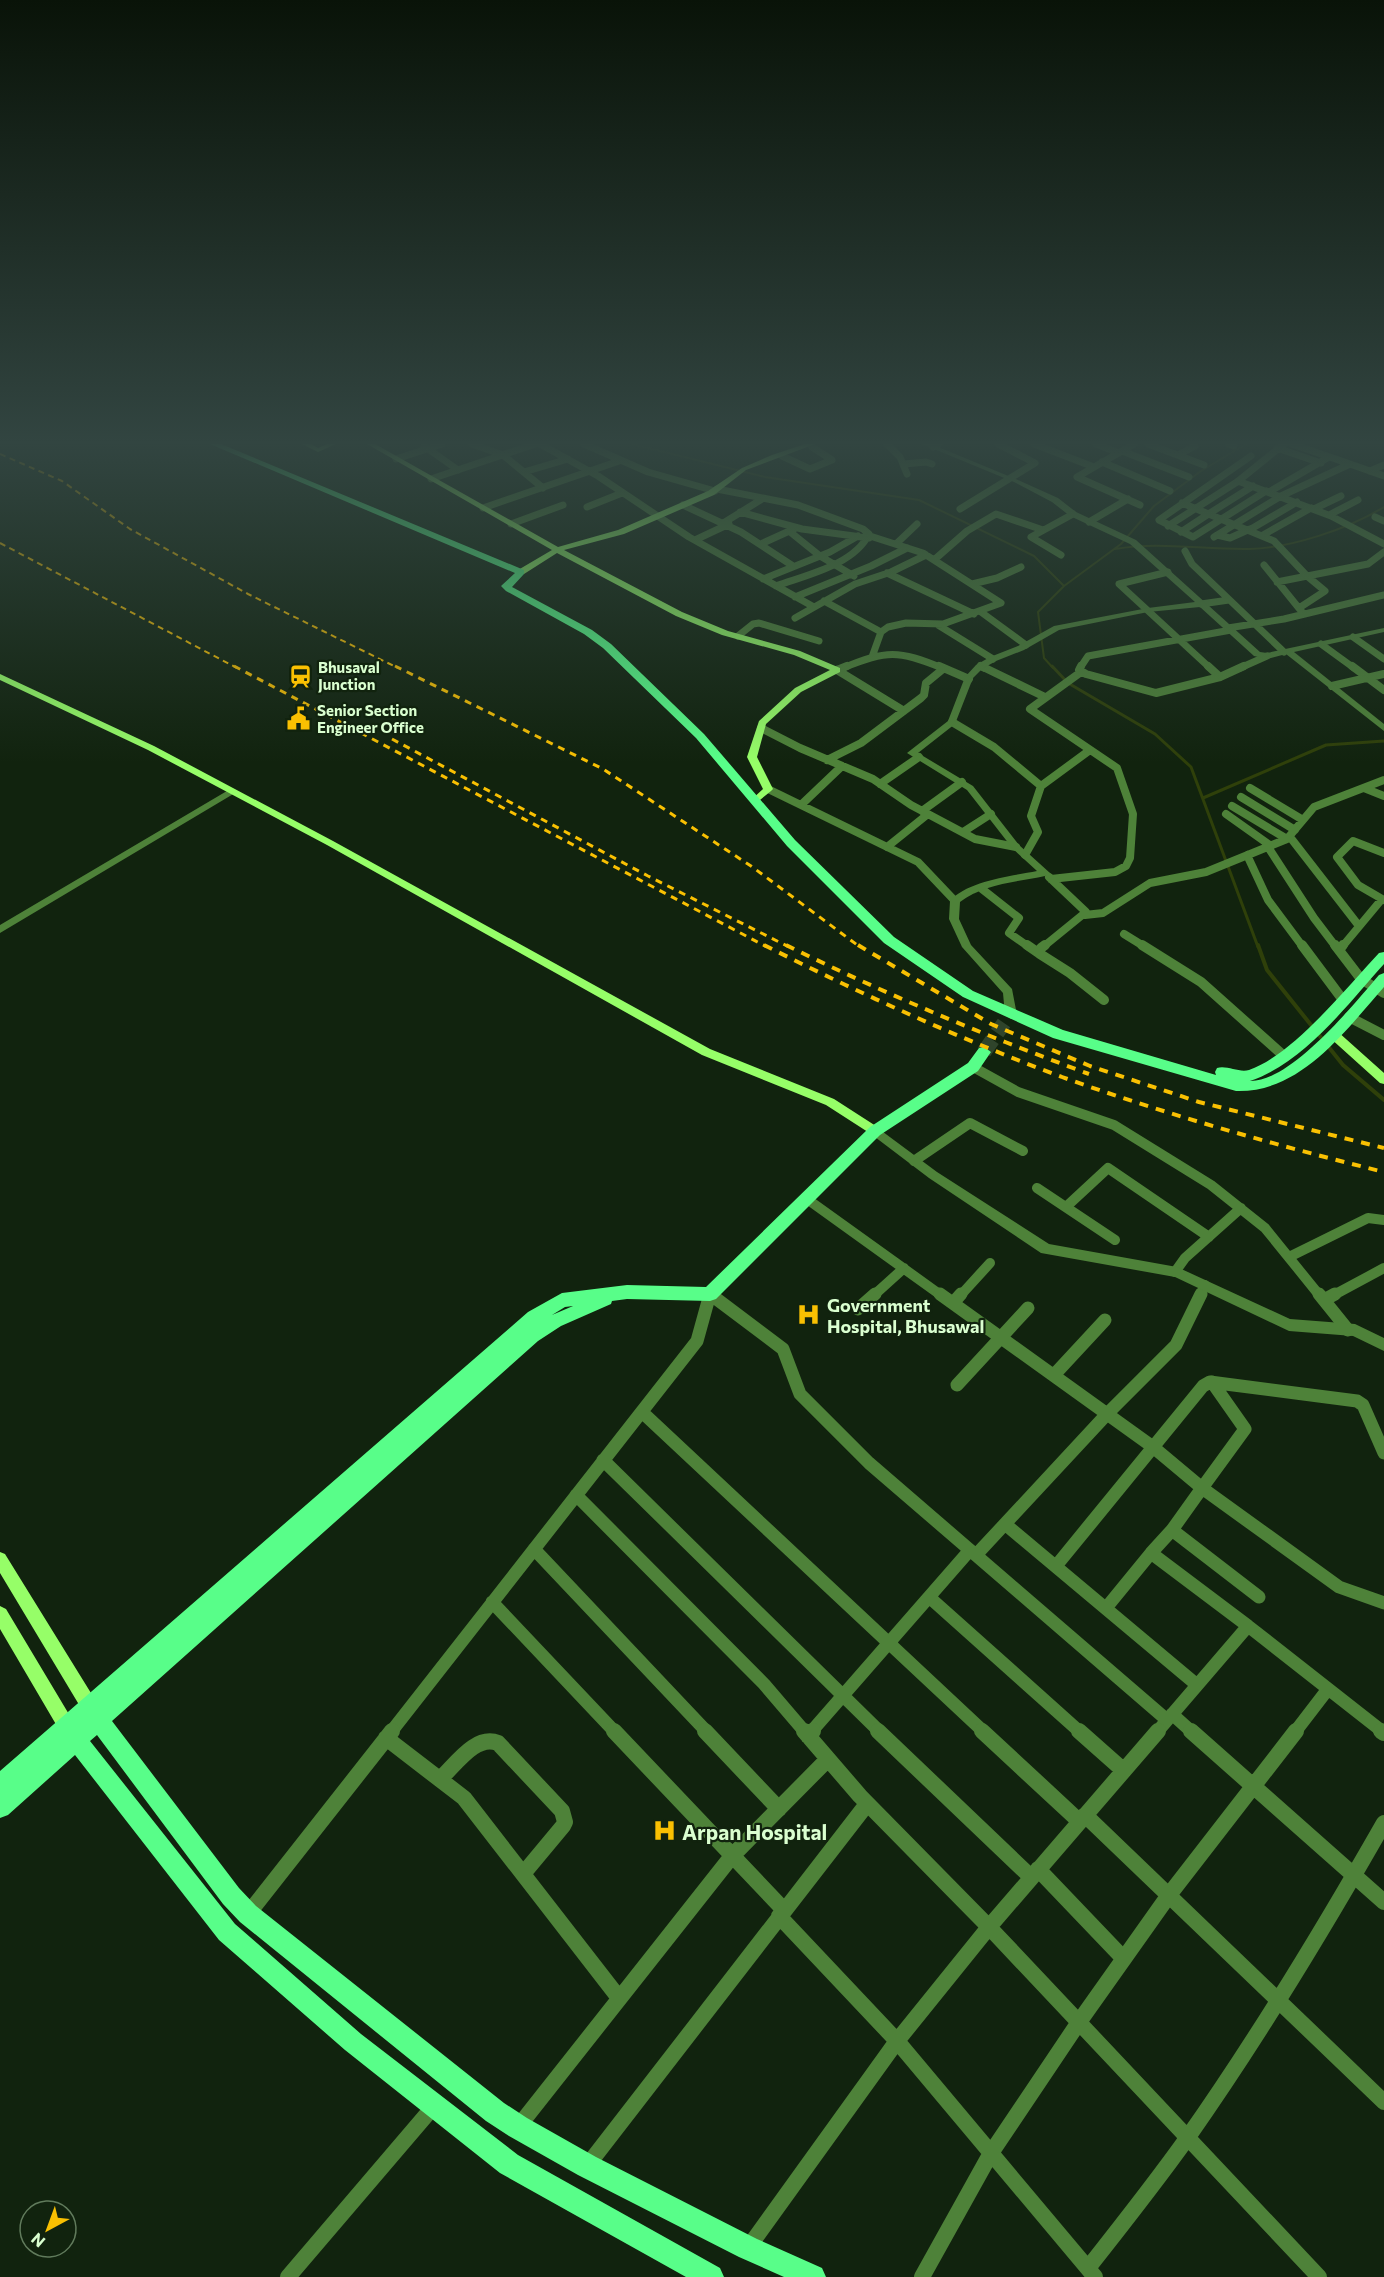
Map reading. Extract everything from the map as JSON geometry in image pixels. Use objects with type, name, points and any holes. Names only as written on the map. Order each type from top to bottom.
[{"type":"main road","points":[[469,550],[521,572]]},
{"type":"main road","points":[[557,550],[507,583],[509,590],[588,633],[607,646],[700,736],[791,843],[889,940],[968,994],[1014,1020],[1244,1088],[1256,1088],[1265,1085],[1308,1057],[1381,987]]},
{"type":"main road","points":[[557,550],[679,614],[738,636],[796,652],[837,670]]},
{"type":"main road","points":[[755,801],[768,789],[752,757],[762,723],[798,690],[837,670]]},
{"type":"main road","points":[[0,677],[151,747],[706,1052],[830,1102],[875,1131]]},
{"type":"main road","points":[[1014,1020],[1056,1024],[1241,1076],[1256,1074],[1316,1030],[1384,956]]},
{"type":"main road","points":[[1330,1037],[1384,1080]]},
{"type":"main road","points":[[0,1785],[71,1733],[508,1347],[619,1293],[637,1290],[710,1294],[875,1131],[973,1067],[984,1052]]},
{"type":"main road","points":[[0,1559],[94,1713],[231,1896],[249,1914],[495,2112],[518,2127],[586,2166],[748,2248],[813,2277]]},
{"type":"main road","points":[[0,1614],[71,1733],[227,1932],[353,2042],[509,2164],[711,2277]]},
{"type":"main road","points":[[0,1807],[71,1733]]},
{"type":"street","points":[[713,550],[814,608]]},
{"type":"street","points":[[772,550],[793,566]]},
{"type":"street","points":[[814,550],[832,564],[862,581]]},
{"type":"street","points":[[763,579],[831,550]]},
{"type":"street","points":[[776,586],[832,564],[854,550]]},
{"type":"street","points":[[795,597],[851,575],[902,550]]},
{"type":"street","points":[[872,657],[881,632],[888,627],[901,624],[938,625],[1001,603],[926,555],[913,550]]},
{"type":"street","points":[[934,560],[945,550]]},
{"type":"street","points":[[1053,550],[1061,555]]},
{"type":"street","points":[[1145,550],[1257,654],[1267,656]]},
{"type":"street","points":[[1285,550],[1307,576],[1325,592],[1301,611]]},
{"type":"street","points":[[1185,551],[1192,564],[1254,624],[1286,652],[1384,728]]},
{"type":"street","points":[[1277,582],[1368,564],[1384,552]]},
{"type":"street","points":[[795,618],[862,581],[887,573],[926,555]]},
{"type":"street","points":[[1264,565],[1301,611]]},
{"type":"street","points":[[972,584],[997,578],[1021,567]]},
{"type":"street","points":[[1167,572],[1119,584],[1220,677]]},
{"type":"street","points":[[887,573],[977,613],[1026,645]]},
{"type":"street","points":[[1078,675],[1078,668],[1088,656],[1254,624],[1301,611],[1384,595]]},
{"type":"street","points":[[1085,915],[1084,908],[1016,847],[970,788],[912,753],[952,722],[969,679],[980,666],[1057,628],[1148,610],[1229,600]]},
{"type":"street","points":[[824,602],[881,632]]},
{"type":"street","points":[[738,636],[757,622],[819,641]]},
{"type":"street","points":[[938,625],[993,659]]},
{"type":"street","points":[[1014,1020],[1008,992],[967,947],[954,919],[955,901],[960,896],[982,888],[1048,876],[1114,872],[1126,866],[1130,858],[1133,814],[1119,772],[1114,765],[1031,711],[1031,708],[1078,675],[1156,693],[1220,677],[1267,656],[1384,630]]},
{"type":"street","points":[[1353,637],[1384,659]]},
{"type":"street","points":[[1321,644],[1384,690]]},
{"type":"street","points":[[837,670],[872,657],[898,653],[969,679]]},
{"type":"street","points":[[980,666],[1045,697]]},
{"type":"street","points":[[827,760],[861,743],[923,697],[926,683],[943,669]]},
{"type":"street","points":[[837,670],[904,711]]},
{"type":"street","points":[[1332,686],[1384,674]]},
{"type":"street","points":[[952,722],[994,747],[1041,786]]},
{"type":"street","points":[[761,728],[880,784],[925,813],[984,842],[1016,847]]},
{"type":"street","points":[[1025,855],[1038,831],[1030,816],[1041,786],[1090,750]]},
{"type":"street","points":[[880,784],[919,757]]},
{"type":"street","points":[[801,805],[825,779],[843,766]]},
{"type":"street","points":[[1040,954],[1041,948],[1085,915],[1103,913],[1150,883],[1206,872],[1270,846],[1291,835],[1310,810],[1320,804],[1384,780]]},
{"type":"street","points":[[887,847],[962,783]]},
{"type":"street","points":[[1250,788],[1303,820]]},
{"type":"street","points":[[1364,788],[1384,796]]},
{"type":"street","points":[[768,789],[921,864],[955,901]]},
{"type":"street","points":[[0,930],[232,791]]},
{"type":"street","points":[[1241,797],[1291,835],[1359,926]]},
{"type":"street","points":[[1232,806],[1291,835]]},
{"type":"street","points":[[963,832],[991,814]]},
{"type":"street","points":[[1226,814],[1270,846],[1311,914],[1361,979],[1381,987]]},
{"type":"street","points":[[1339,951],[1383,900],[1358,885],[1337,857],[1353,841],[1384,853]]},
{"type":"street","points":[[1245,856],[1268,900],[1343,1000]]},
{"type":"street","points":[[982,888],[1019,918],[1009,933],[1070,973],[1104,1000]]},
{"type":"street","points":[[1124,934],[1201,982],[1289,1052]]},
{"type":"street","points":[[1349,1017],[1384,1035]]},
{"type":"street","points":[[973,1067],[1018,1092],[1122,1129],[1204,1180],[1265,1228],[1348,1330]]},
{"type":"street","points":[[914,1161],[970,1123],[1023,1150]]},
{"type":"street","points":[[875,1131],[914,1161],[1046,1249],[1174,1272],[1290,1325],[1355,1330],[1384,1345]]},
{"type":"street","points":[[1067,1206],[1108,1168],[1209,1237]]},
{"type":"street","points":[[1037,1188],[1115,1240]]},
{"type":"street","points":[[807,1199],[1153,1447],[1202,1488],[1339,1587],[1384,1603]]},
{"type":"street","points":[[1174,1272],[1182,1261],[1241,1208]]},
{"type":"street","points":[[1288,1257],[1368,1218],[1384,1220]]},
{"type":"street","points":[[953,1303],[990,1263]]},
{"type":"street","points":[[858,1309],[904,1268]]},
{"type":"street","points":[[1324,1300],[1384,1268]]},
{"type":"street","points":[[808,1736],[929,1597],[1005,1524],[1107,1414],[1176,1345],[1205,1285]]},
{"type":"street","points":[[249,1914],[697,1341],[710,1294],[779,1345],[786,1354],[789,1367],[805,1400],[869,1463],[973,1553],[1252,1785],[1384,1902]]},
{"type":"street","points":[[957,1385],[1028,1308]]},
{"type":"street","points":[[1054,1375],[1104,1320]]},
{"type":"street","points":[[1106,1608],[1172,1530],[1245,1429],[1212,1382]]},
{"type":"street","points":[[1056,1566],[1203,1386],[1212,1382],[1358,1401],[1363,1406],[1384,1453]]},
{"type":"street","points":[[642,1412],[888,1644],[1169,1895],[1384,2102]]},
{"type":"street","points":[[603,1460],[842,1696],[1035,1873],[1124,1959]]},
{"type":"street","points":[[576,1495],[764,1684],[867,1804],[1079,2022],[1319,2277]]},
{"type":"street","points":[[1005,1524],[1197,1685]]},
{"type":"street","points":[[1172,1530],[1259,1597]]},
{"type":"street","points":[[534,1549],[779,1809]]},
{"type":"street","points":[[1152,1553],[1384,1733]]},
{"type":"street","points":[[929,1597],[1123,1770]]},
{"type":"street","points":[[492,1602],[732,1856],[897,2041],[1091,2273],[1187,2137],[1278,2000],[1355,1876],[1384,1823]]},
{"type":"street","points":[[748,2248],[897,2041],[988,1927],[1248,1626]]},
{"type":"street","points":[[922,2277],[991,2153],[1079,2022],[1169,1895],[1328,1689]]},
{"type":"street","points":[[386,1738],[441,1778],[464,1798],[619,1998]]},
{"type":"street","points":[[441,1778],[477,1744],[491,1740],[498,1743],[562,1811],[565,1822],[563,1826],[523,1874]]},
{"type":"street","points":[[518,2127],[732,1856],[828,1759]]},
{"type":"street","points":[[586,2166],[867,1804]]},
{"type":"street","points":[[288,2277],[434,2106]]},
{"type":"waterway","points":[[1022,550],[1034,556],[1064,586]]},
{"type":"waterway","points":[[1064,586],[1113,550]]},
{"type":"waterway","points":[[1053,668],[1044,658],[1038,612],[1064,586]]},
{"type":"waterway","points":[[1052,666],[1068,683],[1155,734],[1191,767],[1258,947]]},
{"type":"waterway","points":[[1203,798],[1326,745],[1384,741]]},
{"type":"waterway","points":[[1258,945],[1267,970],[1343,1065],[1384,1100]]},
{"type":"tunnel","points":[[984,1052],[1004,1023]]},
{"type":"railway","points":[[14,550],[237,668]]},
{"type":"railway","points":[[169,550],[248,594],[398,668]]},
{"type":"railway","points":[[234,666],[767,947]]},
{"type":"railway","points":[[395,666],[603,769],[751,866],[860,947]]},
{"type":"railway","points":[[392,739],[648,876],[789,947]]},
{"type":"railway","points":[[764,945],[911,1015],[1062,1077],[1222,1129],[1384,1172]]},
{"type":"railway","points":[[786,945],[936,1014],[1089,1074]]},
{"type":"railway","points":[[858,945],[991,1024],[1090,1066],[1199,1102],[1384,1148]]},
{"type":"place","name":"Bhusaval Junction","points":[[300,676]]},
{"type":"place","name":"Senior Section Engineer Office","points":[[299,719]]},
{"type":"place","name":"Government Hospital, Bhusawal","points":[[809,1315]]},
{"type":"place","name":"Arpan Hospital","points":[[664,1831]]}]
